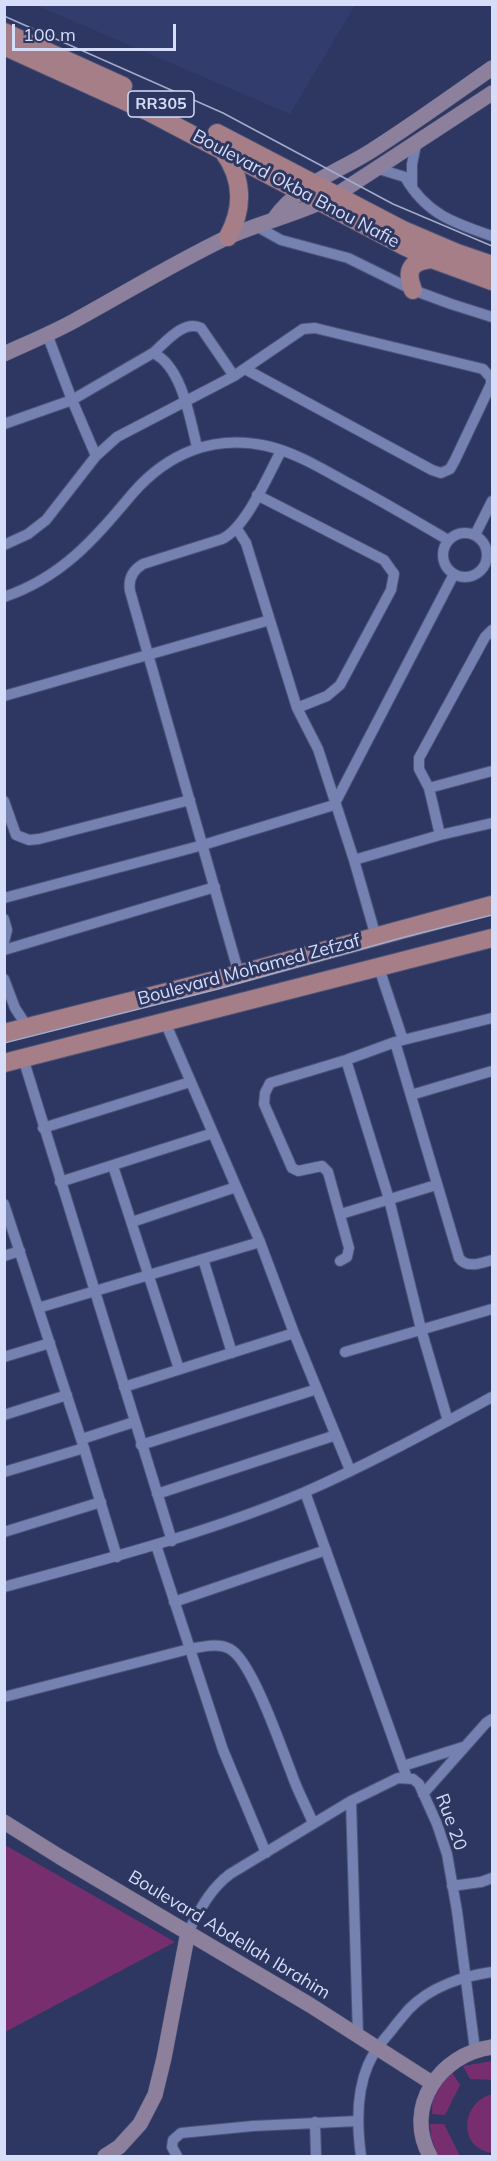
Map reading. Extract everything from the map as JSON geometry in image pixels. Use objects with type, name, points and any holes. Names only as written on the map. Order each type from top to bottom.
[{"type":"main road","name":"Boulevard Okba Bnou Nafie","points":[[4,32],[127,88],[307,188]]},
{"type":"main road","name":"Boulevard Okba Bnou Nafie","points":[[4,46],[105,91],[222,150],[329,199],[431,243],[492,266]]},
{"type":"main road","points":[[222,150],[237,177],[240,197],[237,218],[228,237]]},
{"type":"main road","name":"Boulevard Okba Bnou Nafie","points":[[329,199],[432,259],[492,281]]},
{"type":"main road","points":[[413,290],[409,278],[411,269],[418,262],[432,259]]},
{"type":"main road","name":"Boulevard Mohamed Zefzaf","points":[[5,1030],[27,1028],[239,974],[492,905]]},
{"type":"main road","name":"Boulevard Mohamed Zefzaf","points":[[4,1063],[492,938]]},
{"type":"street","points":[[274,219],[285,204],[307,188],[371,151],[492,68]]},
{"type":"street","points":[[4,354],[47,334],[228,237],[274,219],[298,213],[329,199],[416,145],[492,93]]},
{"type":"street","points":[[412,190],[412,164],[416,145]]},
{"type":"street","points":[[379,168],[405,177],[422,202],[435,212],[492,236]]},
{"type":"street","points":[[256,226],[281,240],[348,258],[413,290],[492,317]]},
{"type":"street","points":[[4,424],[72,400],[153,353],[184,328],[195,325],[201,328],[234,376]]},
{"type":"street","points":[[4,545],[28,534],[46,520],[96,456],[110,442],[127,430],[234,376],[298,331],[306,328],[315,328],[483,369],[491,381],[488,405],[450,469],[439,473],[245,369]]},
{"type":"street","points":[[47,334],[96,456]]},
{"type":"street","points":[[153,353],[172,370],[186,400],[197,447]]},
{"type":"street","points":[[4,597],[40,582],[65,564],[90,543],[143,482],[161,466],[197,447],[228,443],[266,446],[282,451],[321,469],[448,540]]},
{"type":"street","points":[[239,974],[130,591],[130,580],[135,571],[149,562],[222,539],[237,529],[282,451]]},
{"type":"street","points":[[257,495],[384,560],[394,574],[391,590],[340,685],[327,696],[297,708]]},
{"type":"street","points":[[475,535],[492,501]]},
{"type":"street","points":[[237,529],[246,543],[297,708],[318,749],[376,937]]},
{"type":"street","points":[[460,533],[475,535],[485,545],[488,568],[471,576],[454,574],[445,565],[444,547],[448,540],[460,533]]},
{"type":"street","points":[[4,898],[203,845],[334,805],[454,574]]},
{"type":"street","points":[[4,696],[270,620]]},
{"type":"street","points":[[440,836],[429,788],[419,769],[418,761],[485,637],[492,630]]},
{"type":"street","points":[[429,788],[492,771]]},
{"type":"street","points":[[4,801],[16,835],[29,840],[190,800]]},
{"type":"street","points":[[354,860],[492,823]]},
{"type":"street","points":[[4,950],[215,887]]},
{"type":"street","points":[[4,919],[7,930],[4,942]]},
{"type":"street","points":[[379,968],[411,1095],[460,1261],[468,1265],[492,1260]]},
{"type":"street","points":[[4,979],[15,1008],[27,1028]]},
{"type":"street","points":[[340,1261],[346,1257],[349,1250],[341,1214],[325,1168],[318,1166],[298,1171],[292,1168],[264,1099],[266,1088],[270,1083],[399,1041],[492,1018]]},
{"type":"street","points":[[165,1022],[260,1242],[350,1470]]},
{"type":"street","points":[[23,1058],[172,1541]]},
{"type":"street","points":[[346,1060],[389,1199],[421,1329],[448,1421]]},
{"type":"street","points":[[411,1095],[492,1071]]},
{"type":"street","points":[[43,1128],[190,1082]]},
{"type":"street","points":[[60,1182],[213,1133]]},
{"type":"street","points":[[113,1166],[179,1369]]},
{"type":"street","points":[[341,1214],[436,1185]]},
{"type":"street","points":[[132,1222],[236,1187]]},
{"type":"street","points":[[4,1204],[83,1444],[117,1557]]},
{"type":"street","points":[[39,1308],[260,1242]]},
{"type":"street","points":[[4,1256],[20,1251]]},
{"type":"street","points":[[203,1259],[232,1353]]},
{"type":"street","points":[[345,1352],[492,1309]]},
{"type":"street","points":[[124,1387],[294,1333]]},
{"type":"street","points":[[4,1357],[50,1343]]},
{"type":"street","points":[[141,1444],[317,1389]]},
{"type":"street","points":[[4,1415],[67,1395]]},
{"type":"street","points":[[4,1587],[172,1541],[305,1492],[492,1397]]},
{"type":"street","points":[[4,1473],[135,1422]]},
{"type":"street","points":[[157,1494],[336,1435]]},
{"type":"street","points":[[105,2157],[119,2147],[140,2124],[155,2095],[188,1932],[207,1897],[217,1884],[243,1865],[351,1801],[398,1779],[407,1778],[305,1492]]},
{"type":"street","points":[[4,1532],[101,1502]]},
{"type":"street","points":[[156,1545],[223,1750],[266,1853]]},
{"type":"street","points":[[174,1602],[326,1550]]},
{"type":"street","points":[[4,1697],[189,1649],[209,1646],[226,1647],[241,1659],[273,1724],[313,1823]]},
{"type":"street","points":[[423,1794],[486,1722],[492,1719]]},
{"type":"street","points":[[403,1766],[464,1747]]},
{"type":"street","name":"Rue 20","points":[[407,1778],[419,1784],[437,1824],[447,1854],[475,2050]]},
{"type":"street","points":[[351,1801],[358,2036]]},
{"type":"street","name":"Boulevard Abdellah Ibrahim","points":[[4,1822],[188,1932],[432,2083]]},
{"type":"street","points":[[452,1886],[492,1878]]},
{"type":"street","points":[[361,2157],[358,2121],[368,2063],[411,2007],[437,1989],[466,1977],[492,1972]]},
{"type":"street","points":[[428,2156],[423,2136],[422,2118],[425,2100],[432,2083],[451,2063],[475,2050],[492,2047]]},
{"type":"street","points":[[177,2157],[172,2147],[173,2140],[181,2133],[315,2122],[358,2121]]},
{"type":"street","points":[[315,2122],[316,2157]]},
{"type":"shaded area","points":[[36,5],[355,5],[290,114]]},
{"type":"shaded area","points":[[5,1845],[175,1942],[5,2032]]},
{"type":"shaded area","points":[[492,2061],[492,2080],[470,2079],[463,2066]]},
{"type":"shaded area","points":[[452,2072],[460,2085],[445,2115],[432,2114],[433,2089]]},
{"type":"shaded area","points":[[492,2094],[492,2153],[473,2143],[467,2125],[474,2106],[481,2099]]},
{"type":"shaded area","points":[[430,2124],[444,2124],[460,2156],[438,2156],[431,2137]]},
{"type":"tram line","points":[[4,16],[223,113],[393,204],[492,246]]},
{"type":"tram line","points":[[4,1043],[218,989],[492,915]]}]
